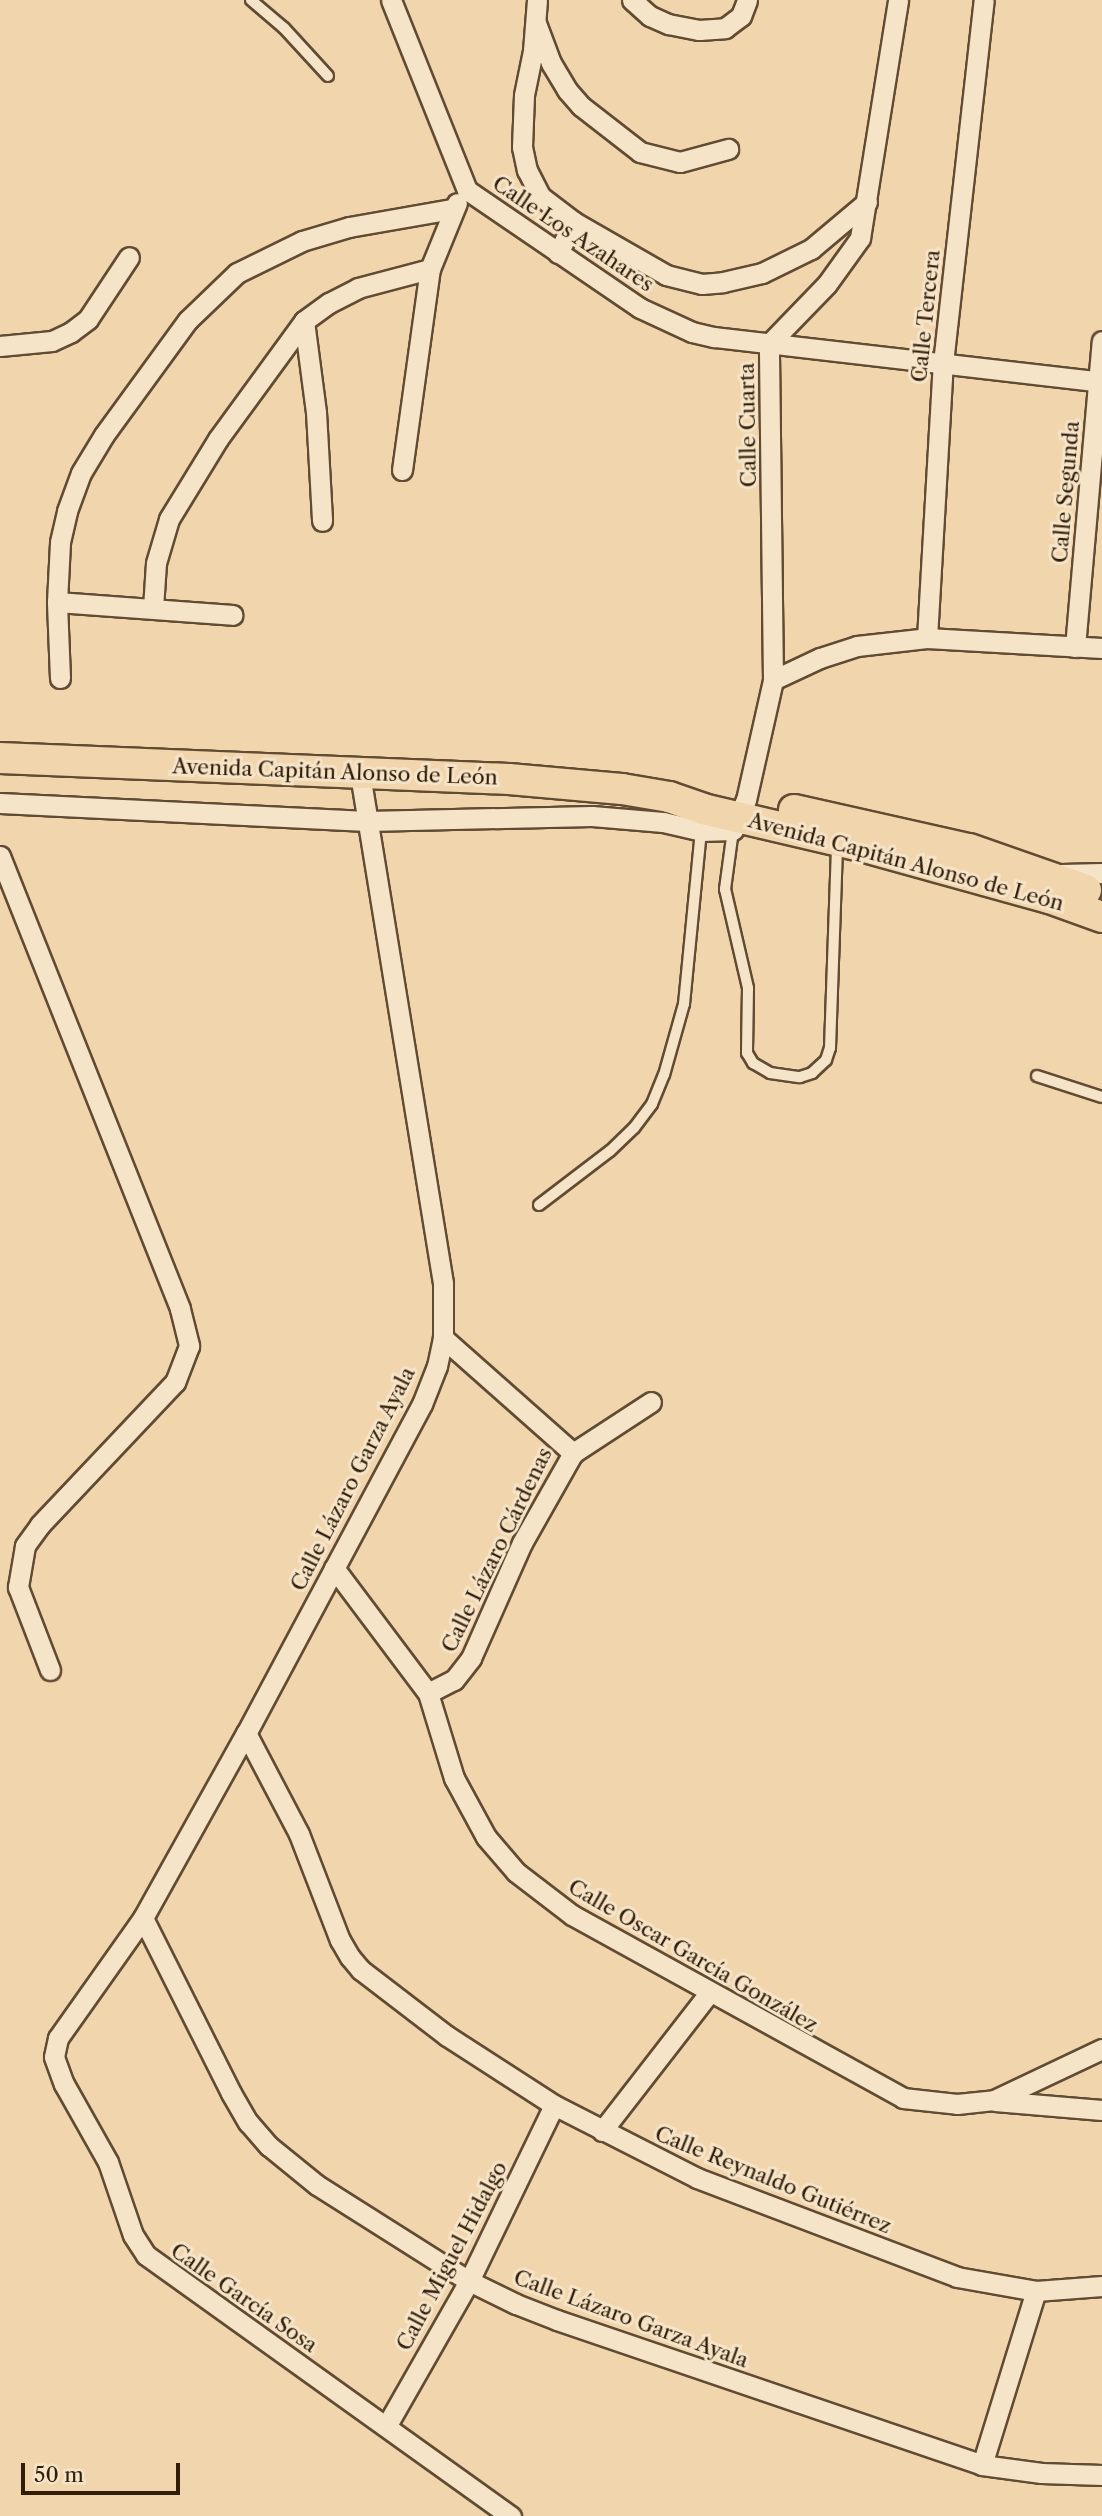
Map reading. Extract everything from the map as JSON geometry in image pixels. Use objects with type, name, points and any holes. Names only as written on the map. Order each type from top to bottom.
[{"type":"main road","name":"Avenida Capitán Alonso de León","points":[[0,758],[578,783],[669,797],[703,812],[969,849],[1102,896]]},
{"type":"main road","name":"Avenida Capitán Alonso de León","points":[[839,830],[1102,917]]},
{"type":"street","name":"Calle Los Azahares","points":[[391,0],[467,190],[640,307],[692,332],[769,344],[1100,382]]},
{"type":"street","points":[[537,0],[536,23],[524,95],[522,147],[527,170],[540,196],[574,222],[666,275],[702,284],[762,273],[811,249],[867,202]]},
{"type":"street","points":[[632,0],[650,16],[668,24],[699,30],[725,28],[741,16],[747,0]]},
{"type":"street","name":"Calle Cuarta","points":[[740,816],[774,680],[769,344],[828,284],[860,238],[898,0]]},
{"type":"street","name":"Calle Tercera","points":[[926,638],[943,363],[984,0]]},
{"type":"street","points":[[536,23],[551,63],[567,90],[581,106],[640,152],[680,162],[728,149]]},
{"type":"street","points":[[402,470],[430,269],[452,209],[467,190]]},
{"type":"street","points":[[60,678],[57,602],[60,542],[81,473],[153,364],[216,290],[237,273],[302,241],[349,227],[452,209]]},
{"type":"street","points":[[558,253],[574,222]]},
{"type":"street","points":[[0,346],[52,341],[71,332],[88,319],[129,257]]},
{"type":"street","points":[[153,608],[158,552],[169,519],[218,439],[304,321],[329,303],[358,288],[430,269]]},
{"type":"street","points":[[304,321],[316,412],[322,521]]},
{"type":"street","name":"Calle Segunda","points":[[1076,647],[1102,341]]},
{"type":"street","points":[[57,602],[233,615]]},
{"type":"street","points":[[774,680],[820,658],[857,646],[926,638],[1102,648]]},
{"type":"street","name":"Calle Lázaro Garza Ayala","points":[[58,2038],[143,1918],[246,1733],[422,1404],[437,1366],[443,1338],[443,1283],[360,774]]},
{"type":"street","points":[[0,803],[367,821],[592,816],[663,822],[703,812]]},
{"type":"street","points":[[0,856],[180,1309],[189,1346],[175,1382],[40,1525],[25,1546],[18,1587],[50,1670]]},
{"type":"street","points":[[1045,875],[1102,873]]},
{"type":"street","name":"Calle Lázaro Cárdenas","points":[[428,1693],[454,1680],[471,1658],[522,1543],[573,1453],[443,1338]]},
{"type":"street","points":[[573,1453],[650,1402]]},
{"type":"street","name":"Calle Oscar García González","points":[[334,1568],[428,1693],[453,1778],[486,1837],[516,1872],[572,1915],[903,2098],[957,2104],[994,2101],[1102,2110]]},
{"type":"street","name":"Calle Reynaldo Gutiérrez","points":[[246,1733],[299,1834],[340,1940],[350,1957],[361,1970],[447,2036],[554,2105],[697,2178],[957,2277],[1036,2291],[1102,2286]]},
{"type":"street","name":"Calle Lázaro Garza Ayala","points":[[143,1918],[231,2093],[248,2122],[269,2146],[317,2185],[469,2281],[557,2320],[982,2465],[1041,2473],[1102,2475]]},
{"type":"street","points":[[602,2131],[709,1993]]},
{"type":"street","name":"Calle García Sosa","points":[[58,2038],[54,2057],[56,2067],[108,2162],[133,2235],[146,2255],[511,2516]]},
{"type":"street","name":"Calle Oscar García González","points":[[994,2101],[1102,2049]]},
{"type":"street","name":"Calle Miguel Hidalgo","points":[[387,2425],[469,2281],[554,2105]]},
{"type":"street","points":[[982,2465],[1036,2291]]},
{"type":"lane","points":[[251,0],[284,28],[328,76]]},
{"type":"lane","points":[[539,1205],[610,1151],[634,1128],[652,1104],[664,1075],[684,1004],[703,812]]},
{"type":"lane","points":[[740,816],[725,889],[748,988],[747,1053],[753,1063],[770,1073],[800,1077],[818,1068],[830,1048],[839,830]]},
{"type":"lane","points":[[1037,1076],[1102,1097]]}]
